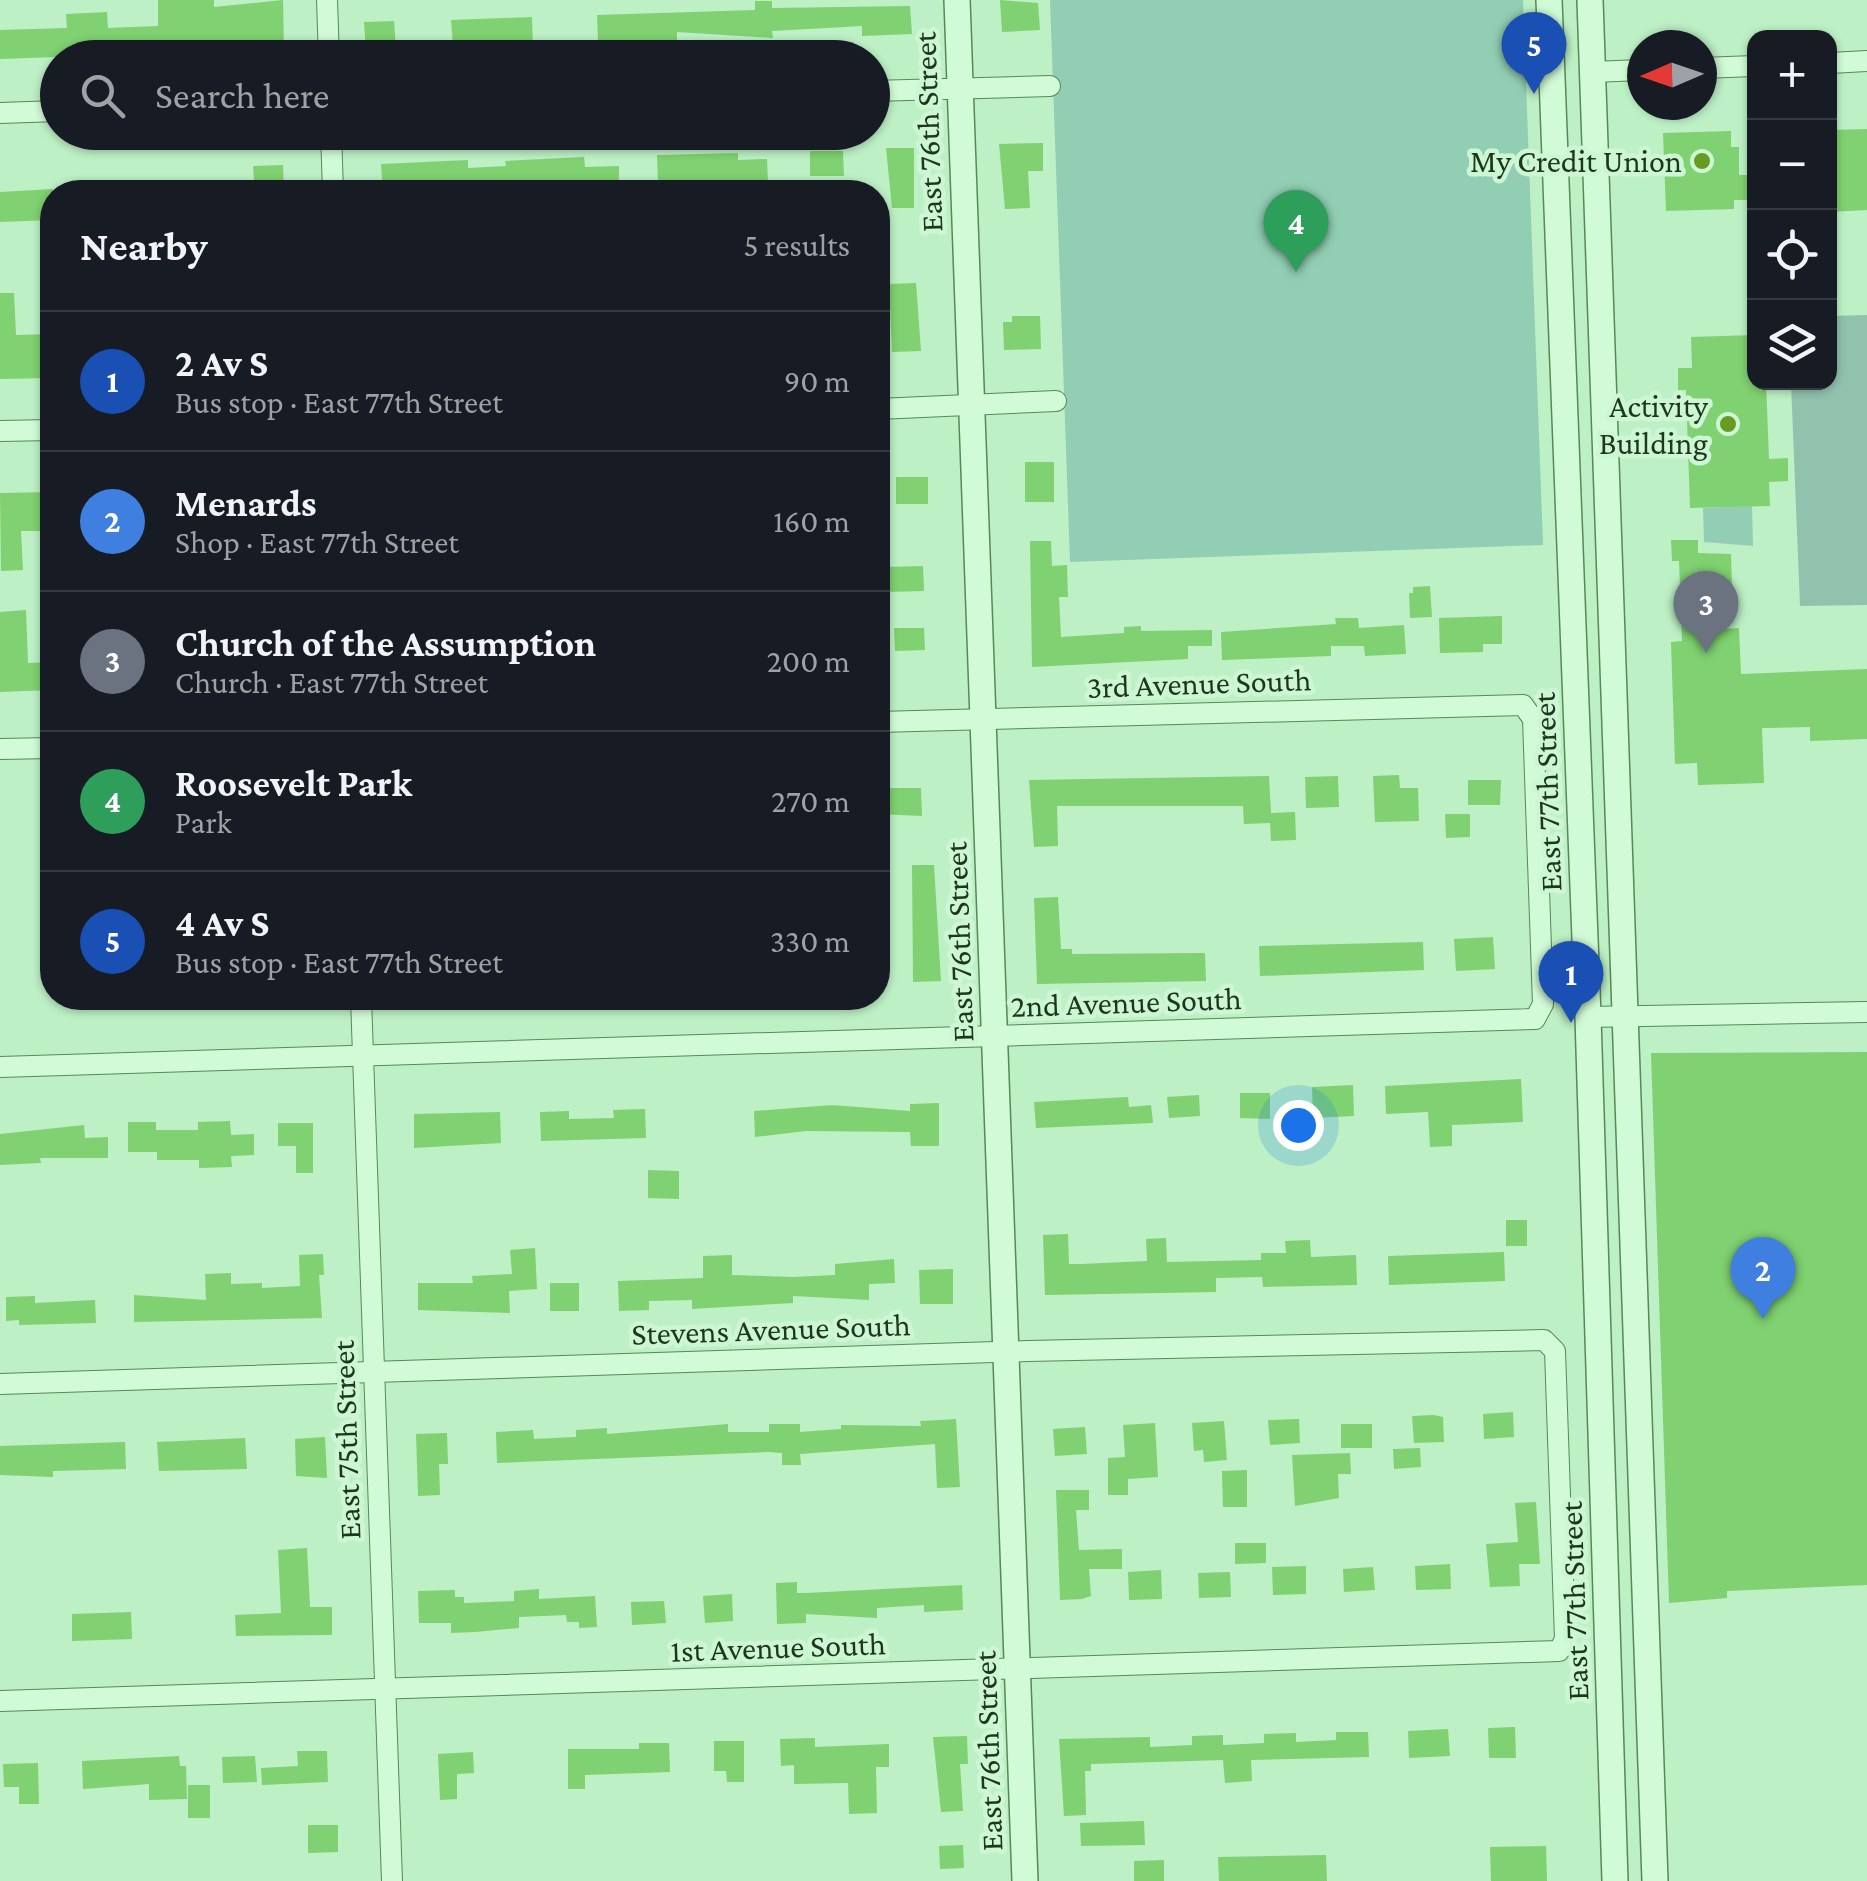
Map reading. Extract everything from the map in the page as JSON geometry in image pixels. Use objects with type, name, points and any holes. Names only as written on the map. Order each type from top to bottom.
[{"type":"street","points":[[327,0],[328,40]]},
{"type":"street","name":"East 76th Street","points":[[957,0],[1024,1881]]},
{"type":"street","name":"East 77th Street","points":[[1549,0],[1588,1017],[1615,1881]]},
{"type":"street","points":[[1590,0],[1655,1881]]},
{"type":"street","points":[[1837,63],[1867,61]]},
{"type":"street","points":[[1717,67],[1747,66]]},
{"type":"street","points":[[1592,72],[1627,71]]},
{"type":"street","points":[[890,91],[1050,86]]},
{"type":"street","points":[[0,113],[40,112]]},
{"type":"street","points":[[333,150],[334,180]]},
{"type":"street","points":[[890,409],[1056,401]]},
{"type":"street","points":[[0,431],[40,430]]},
{"type":"street","name":"3rd Avenue South","points":[[890,722],[1523,704],[1533,719],[1539,863],[1543,1004],[1535,1019]]},
{"type":"street","points":[[0,749],[40,748]]},
{"type":"street","name":"East 75th Street","points":[[361,1010],[392,1881]]},
{"type":"street","points":[[1588,1017],[1867,1012]]},
{"type":"street","name":"2nd Avenue South","points":[[0,1066],[1535,1019]]},
{"type":"street","name":"Stevens Avenue South","points":[[0,1384],[1006,1352],[1544,1340],[1555,1351],[1565,1639],[1558,1652]]},
{"type":"street","points":[[1599,1366],[1612,1415],[1620,1610],[1631,1617],[1646,1616]]},
{"type":"street","name":"1st Avenue South","points":[[0,1701],[1558,1652]]},
{"type":"green space","points":[[1050,0],[1523,0],[1543,545],[1070,562]]},
{"type":"green space","points":[[1867,315],[1867,605],[1800,606],[1791,390],[1837,390],[1837,316]]},
{"type":"green space","points":[[1752,506],[1753,546],[1704,542],[1703,508]]},
{"type":"building","points":[[158,0],[214,0],[214,7],[283,0],[284,40],[40,40],[40,58],[0,59],[0,30],[67,28],[66,14],[107,12],[108,28],[158,26]]},
{"type":"building","points":[[1000,0],[1038,3],[1040,30],[1002,32]]},
{"type":"building","points":[[755,1],[772,1],[772,8],[910,6],[912,34],[862,36],[862,26],[772,31],[773,38],[677,32],[677,40],[598,40],[597,15],[755,10]]},
{"type":"building","points":[[532,17],[533,40],[452,40],[451,20]]},
{"type":"building","points":[[394,21],[395,40],[365,40],[364,22]]},
{"type":"building","points":[[1867,129],[1867,210],[1837,212],[1837,130]]},
{"type":"building","name":"My Credit Union","points":[[1731,131],[1731,147],[1739,147],[1739,175],[1747,175],[1747,200],[1734,200],[1734,209],[1666,211],[1663,133]]},
{"type":"building","points":[[1043,143],[1043,171],[1028,171],[1030,208],[1005,209],[999,144]]},
{"type":"building","points":[[914,148],[914,208],[892,208],[886,150]]},
{"type":"building","points":[[810,151],[843,151],[844,176],[810,176]]},
{"type":"building","points":[[738,153],[738,160],[767,159],[768,180],[658,180],[657,155]]},
{"type":"building","points":[[584,157],[585,167],[619,166],[619,180],[382,180],[381,164],[468,160],[468,168],[506,166],[505,161]]},
{"type":"building","points":[[283,165],[284,180],[254,180],[253,166]]},
{"type":"building","points":[[40,190],[40,220],[0,222],[0,192]]},
{"type":"building","points":[[916,283],[921,351],[892,352],[890,284]]},
{"type":"building","points":[[0,293],[14,293],[16,335],[40,334],[40,378],[0,379]]},
{"type":"building","points":[[1012,316],[1040,316],[1041,349],[1004,350],[1003,322],[1012,322]]},
{"type":"building","name":"Activity Building","points":[[1747,335],[1747,390],[1766,390],[1769,459],[1788,458],[1788,481],[1769,482],[1770,506],[1690,508],[1686,390],[1678,390],[1678,368],[1692,368],[1691,337]]},
{"type":"building","points":[[1025,462],[1054,462],[1054,502],[1025,502]]},
{"type":"building","points":[[896,477],[928,477],[928,504],[896,504]]},
{"type":"building","points":[[40,492],[40,531],[21,531],[23,570],[1,571],[0,493]]},
{"type":"building","points":[[1671,540],[1698,540],[1698,553],[1731,554],[1732,586],[1719,586],[1721,629],[1739,628],[1741,674],[1867,669],[1867,739],[1810,741],[1810,727],[1762,728],[1764,783],[1698,785],[1697,763],[1675,764],[1671,642],[1682,641],[1679,561],[1672,561]]},
{"type":"building","points":[[1030,541],[1051,541],[1052,566],[1067,565],[1068,597],[1059,597],[1061,637],[1124,633],[1124,627],[1141,626],[1141,631],[1212,630],[1212,646],[1188,646],[1188,659],[1032,667]]},
{"type":"building","points":[[923,566],[924,591],[890,592],[890,567]]},
{"type":"building","points":[[1430,586],[1432,617],[1410,618],[1409,593],[1413,593],[1413,587]]},
{"type":"building","points":[[26,610],[28,663],[40,662],[40,690],[0,692],[0,612]]},
{"type":"building","points":[[1502,616],[1502,644],[1483,644],[1483,652],[1440,653],[1439,618]]},
{"type":"building","points":[[1335,618],[1358,618],[1359,628],[1404,625],[1406,654],[1365,656],[1364,646],[1331,646],[1331,656],[1222,660],[1221,632],[1336,624]]},
{"type":"building","points":[[894,628],[924,628],[925,650],[895,651]]},
{"type":"building","points":[[1399,775],[1400,788],[1418,788],[1419,821],[1375,822],[1373,776]]},
{"type":"building","points":[[1269,776],[1271,813],[1295,812],[1296,840],[1271,841],[1270,823],[1244,824],[1243,806],[1057,806],[1058,846],[1034,847],[1029,780]]},
{"type":"building","points":[[1338,776],[1339,807],[1306,808],[1305,777]]},
{"type":"building","points":[[1468,780],[1501,780],[1500,805],[1468,805]]},
{"type":"building","points":[[890,788],[921,788],[922,816],[890,815]]},
{"type":"building","points":[[1445,814],[1470,814],[1470,837],[1446,838]]},
{"type":"building","points":[[912,865],[934,865],[941,981],[913,982]]},
{"type":"building","points":[[1058,897],[1061,949],[1072,949],[1072,954],[1205,953],[1206,981],[1037,984],[1034,898]]},
{"type":"building","points":[[1493,937],[1495,969],[1456,971],[1454,939]]},
{"type":"building","points":[[1423,942],[1424,970],[1260,976],[1259,946]]},
{"type":"building","points":[[1867,1052],[1867,1585],[1727,1591],[1727,1598],[1669,1603],[1651,1053]]},
{"type":"building","points":[[1521,1079],[1523,1122],[1452,1125],[1452,1146],[1430,1147],[1428,1112],[1386,1114],[1385,1086]]},
{"type":"building","points":[[1353,1085],[1354,1116],[1313,1118],[1312,1087]]},
{"type":"building","points":[[1240,1093],[1270,1093],[1270,1119],[1240,1118]]},
{"type":"building","points":[[1199,1095],[1200,1116],[1169,1118],[1167,1097]]},
{"type":"building","points":[[1128,1097],[1129,1107],[1151,1105],[1153,1123],[1036,1128],[1034,1102]]},
{"type":"building","points":[[939,1103],[939,1146],[911,1146],[910,1132],[806,1131],[755,1137],[754,1111],[832,1105],[910,1111],[910,1104]]},
{"type":"building","points":[[645,1109],[646,1138],[541,1141],[540,1112],[569,1111],[569,1119],[614,1118],[613,1110]]},
{"type":"building","points":[[500,1112],[501,1143],[414,1148],[414,1114]]},
{"type":"building","points":[[230,1121],[231,1135],[254,1134],[254,1155],[231,1156],[232,1167],[199,1168],[199,1160],[157,1160],[157,1152],[128,1152],[128,1122],[156,1122],[156,1130],[198,1130],[198,1122]]},
{"type":"building","points":[[278,1123],[313,1123],[313,1173],[296,1173],[296,1146],[278,1146]]},
{"type":"building","points":[[84,1125],[85,1138],[108,1137],[108,1158],[40,1158],[41,1163],[0,1165],[0,1134]]},
{"type":"building","points":[[648,1170],[679,1171],[679,1199],[648,1198]]},
{"type":"building","points":[[1506,1220],[1527,1220],[1527,1246],[1506,1246]]},
{"type":"building","points":[[1068,1234],[1069,1264],[1147,1261],[1146,1239],[1166,1238],[1167,1262],[1261,1260],[1261,1253],[1286,1253],[1285,1241],[1310,1240],[1311,1257],[1356,1255],[1357,1285],[1263,1287],[1262,1277],[1216,1278],[1216,1292],[1045,1295],[1043,1235]]},
{"type":"building","points":[[535,1248],[537,1289],[509,1291],[510,1313],[418,1310],[418,1283],[473,1283],[472,1276],[512,1274],[510,1250]]},
{"type":"building","points":[[1504,1252],[1505,1281],[1389,1285],[1388,1256]]},
{"type":"building","points":[[323,1254],[324,1275],[319,1275],[322,1318],[134,1322],[134,1295],[206,1300],[205,1274],[231,1273],[231,1284],[262,1283],[262,1288],[300,1286],[299,1255]]},
{"type":"building","points":[[732,1255],[732,1275],[793,1277],[835,1275],[835,1264],[894,1259],[895,1283],[869,1284],[869,1300],[793,1296],[793,1303],[692,1309],[692,1300],[649,1301],[649,1310],[619,1311],[618,1281],[703,1278],[703,1256]]},
{"type":"building","points":[[953,1269],[953,1304],[920,1304],[919,1270]]},
{"type":"building","points":[[550,1283],[579,1283],[579,1311],[550,1311]]},
{"type":"building","points":[[35,1296],[35,1303],[95,1300],[96,1323],[19,1325],[19,1320],[6,1321],[6,1297]]},
{"type":"building","points":[[1513,1412],[1514,1437],[1484,1439],[1483,1414]]},
{"type":"building","points":[[1412,1416],[1443,1417],[1444,1442],[1414,1443]]},
{"type":"building","points":[[956,1419],[960,1487],[937,1488],[935,1444],[800,1454],[801,1465],[782,1465],[782,1453],[769,1452],[497,1463],[496,1432],[533,1430],[534,1439],[576,1437],[576,1430],[607,1428],[607,1434],[728,1424],[728,1432],[769,1432],[769,1424],[800,1424],[800,1432],[841,1429],[841,1425],[921,1426],[920,1421]]},
{"type":"building","points":[[1299,1419],[1300,1443],[1270,1445],[1268,1420]]},
{"type":"building","points":[[1224,1421],[1227,1460],[1204,1462],[1203,1450],[1194,1451],[1192,1423]]},
{"type":"building","points":[[1155,1423],[1158,1477],[1128,1479],[1128,1495],[1108,1495],[1108,1458],[1125,1457],[1123,1425]]},
{"type":"building","points":[[1341,1424],[1372,1424],[1372,1448],[1341,1448]]},
{"type":"building","points":[[1085,1427],[1087,1454],[1055,1456],[1053,1429]]},
{"type":"building","points":[[447,1433],[448,1464],[439,1464],[440,1495],[418,1496],[416,1434]]},
{"type":"building","points":[[325,1437],[327,1478],[296,1476],[295,1439]]},
{"type":"building","points":[[245,1438],[247,1469],[159,1471],[157,1442]]},
{"type":"building","points":[[125,1442],[126,1469],[53,1471],[53,1477],[0,1475],[0,1446]]},
{"type":"building","points":[[1420,1448],[1421,1467],[1394,1469],[1393,1449]]},
{"type":"building","points":[[1350,1453],[1351,1474],[1338,1474],[1339,1498],[1295,1506],[1292,1455]]},
{"type":"building","points":[[1247,1470],[1247,1507],[1223,1507],[1222,1471]]},
{"type":"building","points":[[1056,1490],[1089,1490],[1089,1510],[1076,1510],[1079,1550],[1122,1549],[1122,1569],[1089,1569],[1091,1596],[1082,1599],[1060,1600]]},
{"type":"building","points":[[1536,1502],[1540,1564],[1519,1564],[1520,1586],[1490,1587],[1486,1544],[1518,1542],[1515,1503]]},
{"type":"building","points":[[1235,1543],[1266,1543],[1266,1563],[1235,1564]]},
{"type":"building","points":[[307,1548],[310,1607],[332,1607],[332,1635],[236,1636],[235,1615],[281,1613],[278,1550]]},
{"type":"building","points":[[1450,1564],[1451,1589],[1416,1590],[1415,1566]]},
{"type":"building","points":[[1306,1566],[1306,1594],[1273,1595],[1272,1567]]},
{"type":"building","points":[[1373,1567],[1375,1590],[1344,1592],[1343,1569]]},
{"type":"building","points":[[1161,1570],[1162,1599],[1129,1600],[1128,1572]]},
{"type":"building","points":[[1230,1572],[1231,1597],[1199,1598],[1198,1573]]},
{"type":"building","points":[[797,1582],[797,1593],[962,1585],[963,1610],[924,1612],[924,1605],[877,1608],[877,1618],[806,1614],[806,1623],[777,1624],[776,1583]]},
{"type":"building","points":[[539,1589],[539,1599],[595,1596],[597,1627],[579,1628],[579,1622],[567,1622],[566,1615],[519,1617],[519,1628],[475,1632],[451,1633],[451,1623],[419,1623],[418,1591],[455,1590],[455,1597],[464,1597],[464,1603],[514,1601],[514,1591]]},
{"type":"building","points":[[732,1594],[733,1621],[705,1623],[703,1596]]},
{"type":"building","points":[[664,1601],[666,1623],[632,1625],[631,1602]]},
{"type":"building","points":[[131,1612],[132,1639],[72,1641],[72,1614]]},
{"type":"building","points":[[1515,1727],[1516,1758],[1489,1758],[1488,1728]]},
{"type":"building","points":[[1448,1729],[1450,1756],[1409,1758],[1408,1731]]},
{"type":"building","points":[[1336,1732],[1368,1732],[1369,1757],[1251,1760],[1252,1781],[1225,1783],[1223,1760],[1091,1764],[1091,1771],[1085,1771],[1086,1815],[1064,1816],[1059,1739],[1150,1737],[1150,1747],[1192,1745],[1192,1736],[1223,1735],[1223,1745],[1264,1743],[1264,1734],[1296,1733],[1296,1742],[1336,1740]]},
{"type":"building","points":[[967,1736],[968,1764],[960,1764],[963,1811],[941,1812],[933,1737]]},
{"type":"building","points":[[815,1738],[815,1747],[889,1744],[889,1767],[876,1767],[877,1813],[849,1814],[848,1783],[794,1784],[794,1765],[781,1766],[780,1739]]},
{"type":"building","points":[[714,1741],[744,1741],[744,1782],[727,1782],[726,1771],[714,1771]]},
{"type":"building","points":[[639,1743],[669,1743],[670,1772],[585,1775],[585,1789],[568,1789],[568,1749],[639,1749]]},
{"type":"building","points":[[297,1751],[327,1751],[328,1782],[262,1785],[261,1768],[298,1766]]},
{"type":"building","points":[[473,1752],[474,1773],[457,1774],[457,1799],[440,1800],[438,1754]]},
{"type":"building","points":[[179,1756],[180,1766],[186,1766],[187,1799],[149,1800],[149,1784],[83,1789],[82,1761]]},
{"type":"building","points":[[255,1756],[257,1782],[223,1783],[222,1757]]},
{"type":"building","points":[[38,1763],[39,1804],[19,1804],[19,1787],[4,1787],[3,1764]]},
{"type":"building","points":[[188,1785],[210,1785],[210,1818],[188,1818]]},
{"type":"building","points":[[1144,1821],[1145,1845],[1081,1846],[1080,1823]]},
{"type":"building","points":[[308,1825],[338,1825],[338,1852],[308,1853]]},
{"type":"building","points":[[963,1845],[964,1868],[940,1869],[939,1846]]},
{"type":"building","points":[[1546,1846],[1547,1881],[1491,1881],[1490,1847]]},
{"type":"building","points":[[1326,1855],[1327,1881],[1219,1881],[1218,1857]]},
{"type":"building","points":[[1164,1860],[1164,1881],[1134,1881],[1134,1861]]},
{"type":"place","name":"4 Av S","points":[[1534,94]]},
{"type":"place","name":"My Credit Union","points":[[1702,161]]},
{"type":"place","name":"Roosevelt Park","points":[[1296,272]]},
{"type":"place","name":"Activity Building","points":[[1728,424]]},
{"type":"place","name":"Church of the Assumption","points":[[1706,653]]},
{"type":"place","name":"2 Av S","points":[[1571,1023]]},
{"type":"place","name":"Menards","points":[[1763,1319]]}]
